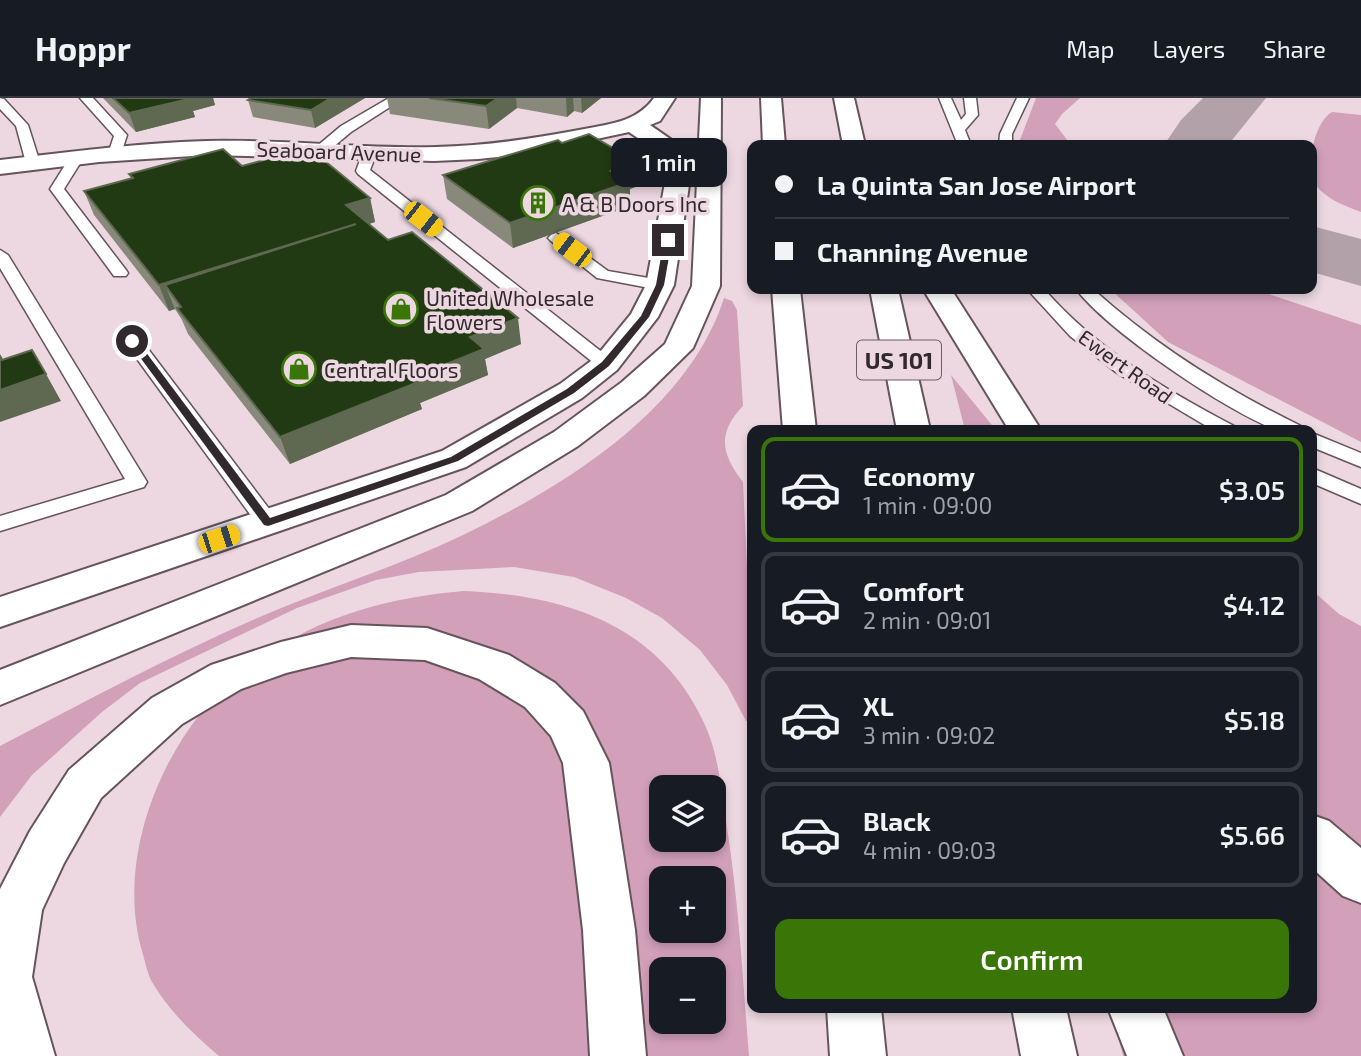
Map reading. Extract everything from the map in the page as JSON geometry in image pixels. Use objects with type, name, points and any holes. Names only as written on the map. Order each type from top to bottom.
[{"type":"main road","name":"Seaboard Avenue","points":[[0,167],[77,157],[247,147],[370,152],[478,152],[527,147],[632,125],[652,116],[665,98]]},
{"type":"main road","points":[[0,688],[459,503],[566,439],[633,389],[678,348],[706,286],[711,98]]},
{"type":"main road","points":[[771,98],[774,140]]},
{"type":"main road","points":[[844,98],[853,140]]},
{"type":"main road","points":[[0,612],[454,459],[534,414],[606,364],[645,317],[660,285],[679,172],[676,158],[668,146],[656,136],[632,125]]},
{"type":"main road","points":[[786,294],[800,425]]},
{"type":"main road","name":"US 101","points":[[885,294],[913,425]]},
{"type":"main road","points":[[940,294],[1022,425]]},
{"type":"main road","points":[[27,1056],[5,977],[17,908],[47,846],[85,784],[167,711],[226,677],[281,658],[351,641],[427,644],[494,667],[540,695],[567,724],[586,763],[609,930],[618,1056]]},
{"type":"main road","points":[[1317,840],[1361,880]]},
{"type":"main road","points":[[854,1013],[858,1056]]},
{"type":"main road","points":[[1040,1013],[1049,1056]]},
{"type":"main road","points":[[1137,1013],[1155,1056]]},
{"type":"lane","points":[[86,98],[121,135],[115,154]]},
{"type":"lane","points":[[321,150],[346,129],[398,98]]},
{"type":"lane","points":[[946,98],[963,140]]},
{"type":"lane","points":[[958,130],[972,115],[970,98]]},
{"type":"lane","points":[[1005,140],[1023,98]]},
{"type":"lane","points":[[0,102],[22,125],[33,163]]},
{"type":"lane","points":[[370,152],[363,171],[606,364]]},
{"type":"lane","points":[[77,157],[57,189],[120,273]]},
{"type":"lane","points":[[556,238],[603,275],[660,285]]},
{"type":"lane","points":[[0,255],[137,482],[0,524]]},
{"type":"lane","name":"Ewert Road","points":[[1040,294],[1086,340],[1180,405],[1218,425]]},
{"type":"lane","points":[[1090,294],[1147,345],[1201,382],[1284,425]]},
{"type":"lane","points":[[132,341],[268,523]]},
{"type":"lane","points":[[1317,441],[1361,461]]},
{"type":"lane","points":[[1317,477],[1361,497]]},
{"type":"shaded area","points":[[1036,98],[1080,98],[1055,124],[1067,140],[1020,140]]},
{"type":"shaded area","points":[[1332,112],[1361,115],[1361,212],[1341,204],[1317,186],[1317,140],[1314,140],[1326,117]]},
{"type":"shaded area","points":[[1115,294],[1269,294],[1361,325],[1361,442],[1168,342]]},
{"type":"shaded area","points":[[724,298],[732,301],[737,310],[743,406],[729,425],[725,444],[730,462],[743,482],[747,565],[747,721],[727,685],[700,650],[662,618],[626,598],[574,577],[514,567],[419,572],[376,580],[297,608],[140,683],[102,712],[32,775],[0,817],[0,746],[126,680],[223,634],[281,608],[436,548],[540,494],[580,469],[652,410],[682,376],[707,339]]},
{"type":"shaded area","points":[[951,375],[992,425],[964,425]]},
{"type":"shaded area","points":[[464,591],[502,594],[573,609],[606,622],[636,640],[663,662],[686,691],[705,725],[719,775],[649,775],[649,852],[726,852],[726,822],[735,889],[749,1056],[219,1056],[182,1022],[166,1003],[147,971],[136,921],[134,889],[137,858],[154,795],[183,738],[201,713],[222,692],[283,644],[332,620],[411,598]]},
{"type":"shaded area","points":[[1317,595],[1339,614],[1361,626],[1361,1056],[1123,1056],[1112,1013],[1317,1013]]},
{"type":"building","points":[[113,98],[187,98],[189,99],[129,113]]},
{"type":"building","points":[[331,98],[311,110],[248,100]]},
{"type":"building","points":[[429,98],[498,98],[486,106]]},
{"type":"building","points":[[589,134],[637,162],[611,171],[629,182],[510,223],[443,175],[558,140],[562,143]]},
{"type":"building","points":[[309,148],[370,198],[346,205],[388,240],[412,232],[518,318],[470,337],[484,349],[411,378],[416,383],[280,437],[177,308],[181,307],[165,285],[356,224],[159,285],[84,191],[133,178],[129,174],[223,149],[242,166]]},
{"type":"building","points":[[32,350],[46,374],[0,390],[0,356],[2,360]]},
{"type":"taxiway","points":[[1199,140],[1236,98]]},
{"type":"taxiway","points":[[1317,250],[1361,263]]},
{"type":"place","name":"A & B Doors Inc","points":[[538,203]]},
{"type":"place","name":"United Wholesale Flowers","points":[[401,309]]},
{"type":"place","name":"Central Floors","points":[[299,369]]},
{"type":"route","points":[[132,341],[268,523],[454,459],[570,391],[606,364],[645,317],[660,285],[668,240]]}]
